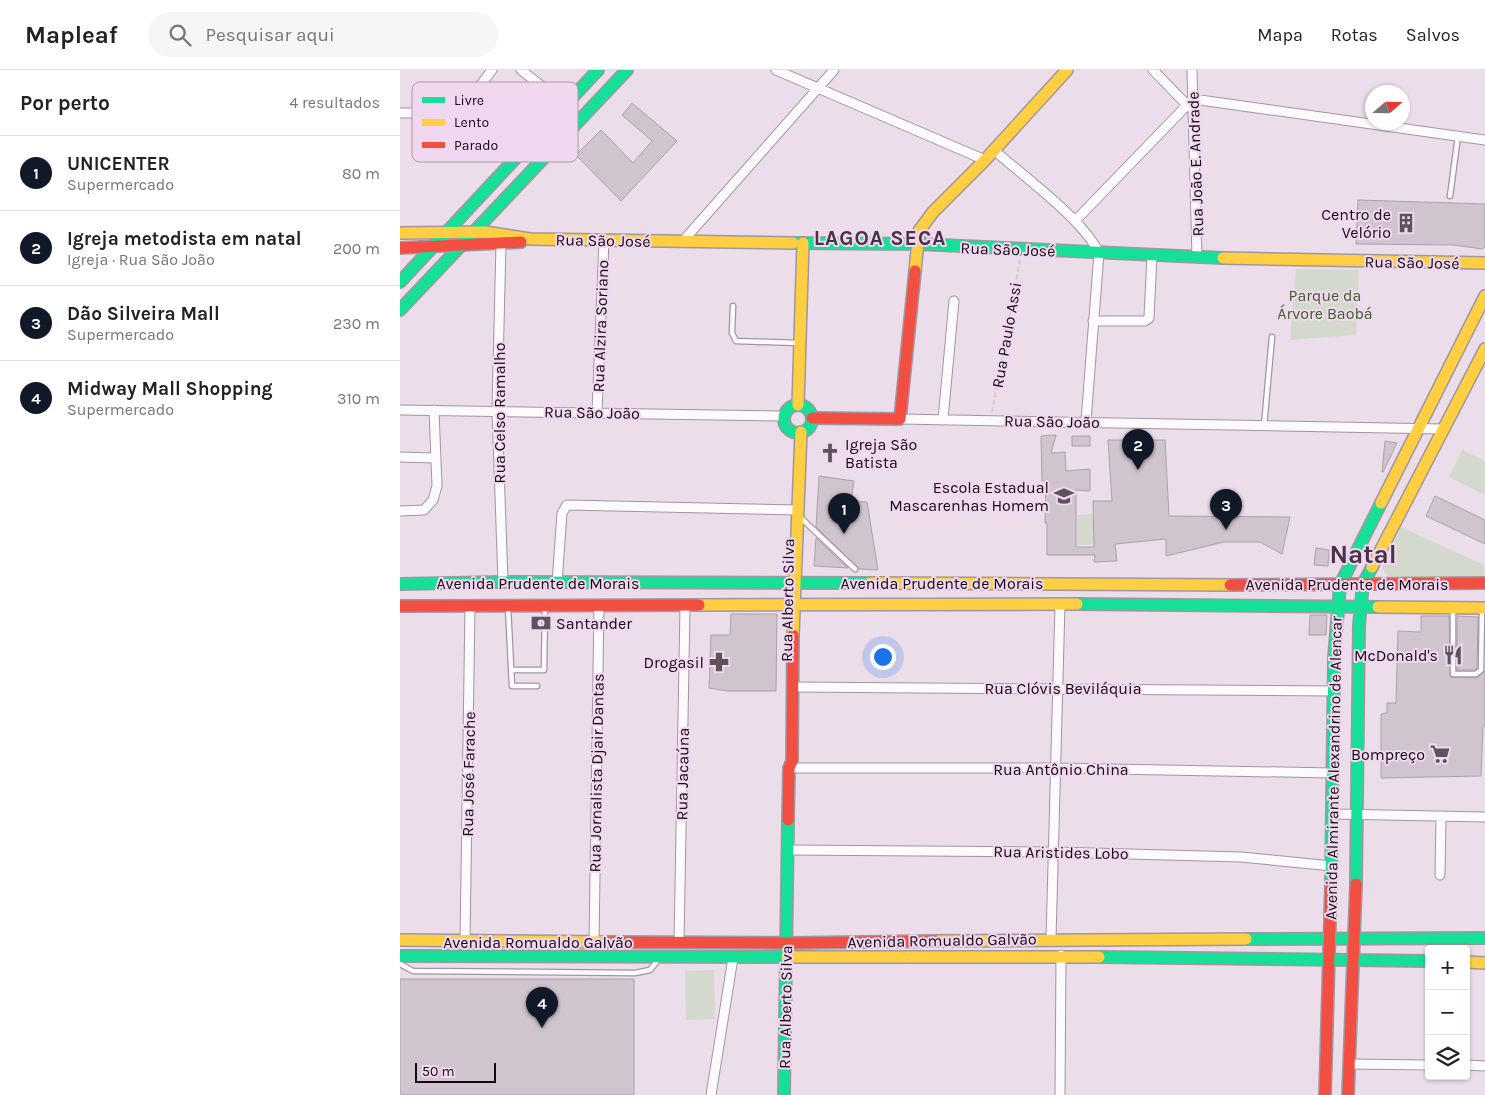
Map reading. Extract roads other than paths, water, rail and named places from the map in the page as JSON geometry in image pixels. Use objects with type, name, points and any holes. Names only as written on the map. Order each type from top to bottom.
[{"type":"main road","points":[[578,93],[598,70]]},
{"type":"main road","points":[[578,122],[627,70]]},
{"type":"main road","points":[[900,419],[919,231],[925,221],[985,160],[1067,70]]},
{"type":"main road","points":[[400,282],[514,162]]},
{"type":"main road","points":[[505,200],[505,185],[521,162]]},
{"type":"main road","points":[[400,310],[541,162]]},
{"type":"main road","name":"Rua São José","points":[[400,233],[473,233],[523,236],[530,239],[918,244],[1197,257],[1485,263]]},
{"type":"main road","name":"Rua São José","points":[[400,248],[523,242],[530,239]]},
{"type":"main road","points":[[798,405],[803,243]]},
{"type":"main road","name":"Avenida Almirante Alexandrino de Alencar","points":[[1325,1095],[1332,866],[1334,691],[1337,606],[1340,585],[1485,296]]},
{"type":"main road","points":[[1460,347],[1483,352]]},
{"type":"main road","name":"Avenida Almirante Alexandrino de Alencar","points":[[1348,1095],[1358,816],[1361,606],[1363,584],[1483,352]]},
{"type":"main road","points":[[798,405],[807,408],[812,418],[808,428],[796,431],[786,424],[784,416],[790,408],[798,405]]},
{"type":"main road","name":"Rua São João","points":[[812,418],[900,419]]},
{"type":"main road","name":"Rua Alberto Silva","points":[[784,1095],[789,768],[792,761],[790,583],[796,431]]},
{"type":"main road","name":"Avenida Prudente de Morais","points":[[400,584],[503,582],[1340,585],[1485,583]]},
{"type":"main road","name":"Avenida Prudente de Morais","points":[[400,606],[1060,604],[1484,608]]},
{"type":"main road","name":"Rua Alberto Silva","points":[[789,768],[784,761],[790,606]]},
{"type":"main road","name":"Avenida Romualdo Galvão","points":[[400,940],[679,943],[1051,939],[1485,938]]},
{"type":"main road","name":"Avenida Romualdo Galvão","points":[[400,956],[659,959],[1061,955],[1425,961]]},
{"type":"main road","points":[[1470,962],[1485,963]]},
{"type":"street","points":[[483,82],[492,70]]},
{"type":"street","points":[[521,70],[534,82]]},
{"type":"street","points":[[776,70],[985,160]]},
{"type":"street","points":[[683,242],[834,70]]},
{"type":"street","points":[[1153,70],[1190,102],[1458,135],[1485,140]]},
{"type":"street","name":"Rua João E. Andrade","points":[[1192,70],[1190,102],[1197,257]]},
{"type":"street","points":[[1076,221],[1190,102]]},
{"type":"street","points":[[994,150],[1076,221],[1091,237],[1099,253],[1086,421]]},
{"type":"street","name":"Rua Alzira Soriano","points":[[597,412],[604,240]]},
{"type":"street","name":"Rua Celso Ramalho","points":[[501,243],[497,410],[503,582]]},
{"type":"street","points":[[1093,321],[1145,321],[1150,318],[1152,255]]},
{"type":"street","points":[[944,420],[954,301]]},
{"type":"street","name":"Rua São João","points":[[400,410],[497,410],[784,416]]},
{"type":"street","points":[[400,511],[424,510],[430,504],[437,486],[434,410]]},
{"type":"street","name":"Rua São João","points":[[900,419],[1086,421],[1442,430]]},
{"type":"street","points":[[400,457],[436,458]]},
{"type":"street","points":[[557,583],[562,514],[568,505],[794,511]]},
{"type":"street","points":[[1051,939],[1060,604]]},
{"type":"street","name":"Rua Jornalista Djair Dantas","points":[[594,942],[599,605]]},
{"type":"street","name":"Rua José Farache","points":[[465,941],[470,606]]},
{"type":"street","name":"Rua Jacaúna","points":[[679,943],[685,606]]},
{"type":"street","name":"Rua Clóvis Beviláquia","points":[[792,687],[1334,691]]},
{"type":"street","name":"Rua Antônio China","points":[[789,768],[1056,768],[1334,773]]},
{"type":"street","points":[[1333,814],[1358,816],[1485,817]]},
{"type":"street","points":[[1440,875],[1441,816]]},
{"type":"street","name":"Rua Aristides Lobo","points":[[789,850],[1054,852],[1241,856],[1332,866]]},
{"type":"street","points":[[1060,1095],[1061,955]]},
{"type":"street","points":[[711,1095],[733,958]]},
{"type":"street","points":[[1349,1064],[1425,1065]]},
{"type":"street","points":[[1470,1065],[1485,1066]]},
{"type":"lane","points":[[1450,196],[1458,135]]},
{"type":"lane","points":[[733,306],[732,333],[736,341],[801,343]]},
{"type":"lane","points":[[1264,426],[1272,337]]},
{"type":"lane","points":[[794,511],[855,569]]},
{"type":"lane","points":[[508,605],[512,686],[537,686]]},
{"type":"lane","points":[[510,670],[544,670],[545,605]]},
{"type":"lane","points":[[1453,607],[1453,674],[1476,674],[1481,670],[1484,608]]},
{"type":"lane","points":[[400,964],[413,971],[635,973],[650,970],[659,959]]},
{"type":"place","name":"Centro de Velório","points":[[1406,223]]},
{"type":"place","name":"Igreja São Batista","points":[[830,453]]},
{"type":"place","name":"Igreja metodista em natal","points":[[1138,470]]},
{"type":"place","name":"Escola Estadual Mascarenhas Homem","points":[[1064,496]]},
{"type":"place","name":"Dão Silveira Mall","points":[[1226,530]]},
{"type":"place","name":"UNICENTER","points":[[844,534]]},
{"type":"place","name":"Santander","points":[[541,623]]},
{"type":"place","name":"McDonald's","points":[[1453,655]]},
{"type":"place","name":"Drogasil","points":[[719,662]]},
{"type":"place","name":"Bompreço","points":[[1440,754]]},
{"type":"place","name":"Midway Mall Shopping","points":[[542,1028]]},
{"type":"district","name":"LAGOA SECA","points":[[880,238]]},
{"type":"district","name":"Natal","points":[[1363,554]]},
{"type":"park label","name":"Parque da Árvore Baobá","points":[[1325,304]]}]
